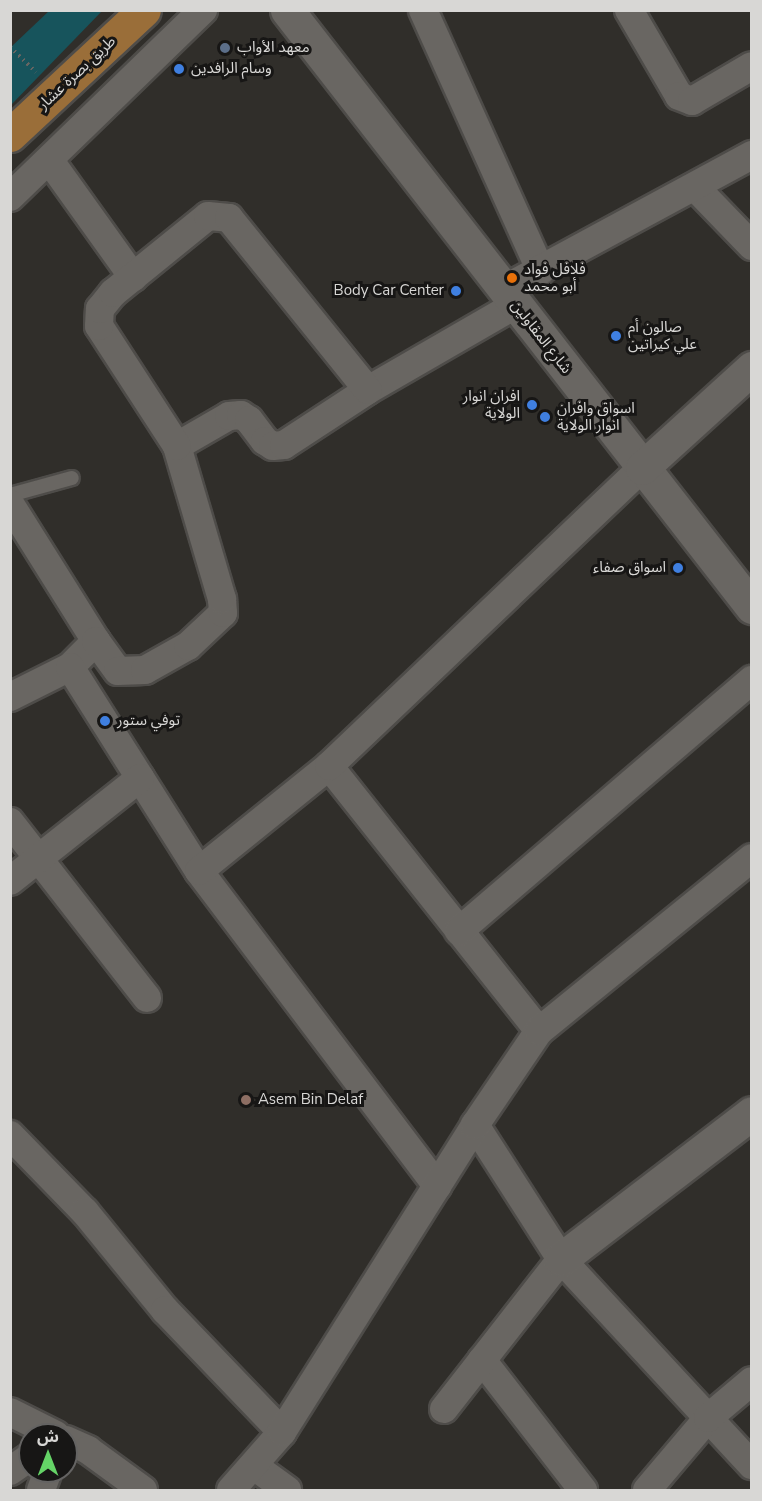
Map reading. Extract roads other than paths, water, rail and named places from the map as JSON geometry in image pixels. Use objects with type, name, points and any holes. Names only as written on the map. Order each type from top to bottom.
[{"type":"main road","name":"طريق بصرة عشار","points":[[10,135],[144,10]]},
{"type":"street","points":[[10,197],[50,161],[203,10]]},
{"type":"street","name":"شارع المقاولين","points":[[287,10],[752,607]]},
{"type":"street","points":[[423,10],[541,271]]},
{"type":"street","points":[[629,10],[679,96],[692,101],[752,66]]},
{"type":"street","points":[[177,446],[229,416],[241,415],[249,420],[265,441],[273,446],[285,445],[510,297],[541,271],[752,155]]},
{"type":"street","points":[[50,161],[134,277]]},
{"type":"street","points":[[695,187],[752,246]]},
{"type":"street","points":[[10,504],[96,642],[118,671],[145,670],[188,646],[223,613],[222,599],[177,446],[99,326],[100,309],[113,293],[208,216],[229,218],[368,390]]},
{"type":"street","points":[[199,871],[329,766],[642,468],[752,368]]},
{"type":"street","points":[[10,697],[70,667],[96,642]]},
{"type":"street","points":[[70,667],[199,871],[437,1186]]},
{"type":"street","points":[[459,931],[752,680]]},
{"type":"street","points":[[329,766],[539,1031]]},
{"type":"street","points":[[10,882],[140,778]]},
{"type":"street","points":[[10,822],[147,999]]},
{"type":"street","points":[[231,1491],[282,1432],[475,1125],[539,1031],[752,858]]},
{"type":"street","points":[[444,1409],[561,1259],[752,1113]]},
{"type":"street","points":[[475,1125],[561,1259],[752,1465]]},
{"type":"street","points":[[10,1135],[85,1212],[165,1310],[282,1432]]},
{"type":"street","points":[[482,1360],[583,1491]]},
{"type":"street","points":[[647,1491],[708,1418],[752,1381]]},
{"type":"street","points":[[10,1412],[32,1423]]},
{"type":"street","points":[[78,1445],[88,1450],[143,1491]]},
{"type":"street","points":[[254,1466],[287,1491]]},
{"type":"lane","points":[[10,495],[72,478]]},
{"type":"water","points":[[49,11],[102,11],[11,105],[11,47]]},
{"type":"place","name":"معهد الأواب","points":[[225,48]]},
{"type":"place","name":"وسام الرافدين","points":[[179,69]]},
{"type":"place","name":"فلافل فواد أبو محمد","points":[[512,278]]},
{"type":"place","name":"Body Car Center","points":[[456,291]]},
{"type":"place","name":"صالون أم علي كيراتين","points":[[616,336]]},
{"type":"place","name":"افران انوار الولاية","points":[[532,405]]},
{"type":"place","name":"اسواق وافران انوار الولاية","points":[[545,417]]},
{"type":"place","name":"اسواق صفاء","points":[[678,568]]},
{"type":"place","name":"توفي ستور","points":[[105,721]]},
{"type":"place","name":"Asem Bin Delaf","points":[[246,1100]]}]
